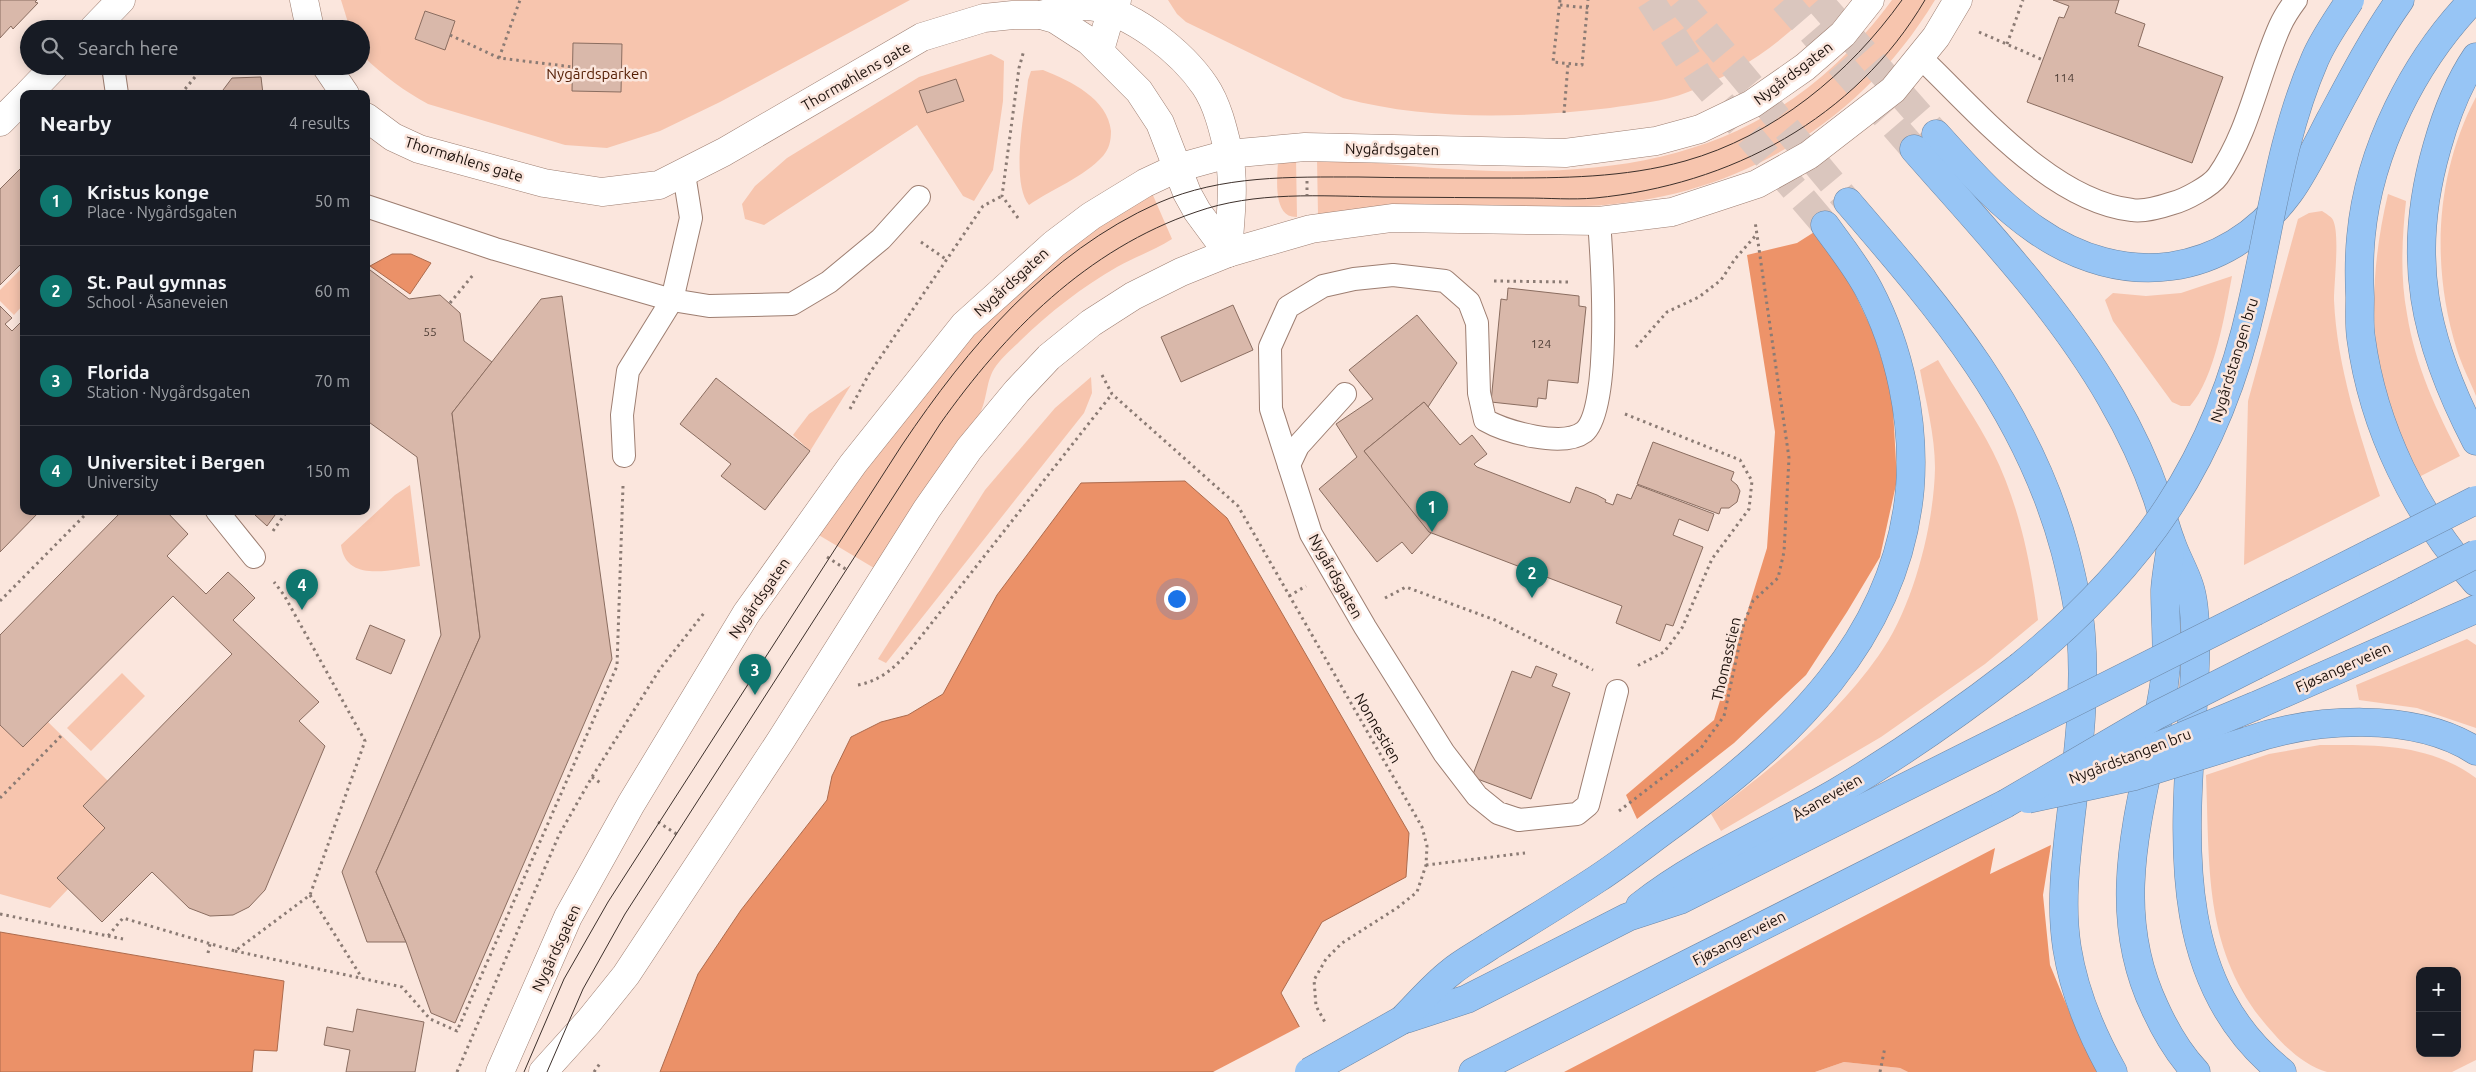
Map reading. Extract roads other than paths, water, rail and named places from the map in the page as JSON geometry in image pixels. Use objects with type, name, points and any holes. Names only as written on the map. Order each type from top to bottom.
[{"type":"highway","name":"Nygårdstangen bru","points":[[2019,667],[2055,638],[2120,573],[2143,544],[2194,468],[2212,431],[2239,352],[2252,306],[2288,138],[2300,99],[2315,58],[2350,0]]},
{"type":"highway","points":[[1936,134],[1992,195],[2036,230],[2076,254],[2116,266],[2135,268],[2153,269],[2187,265],[2216,253],[2242,238],[2268,218],[2290,192],[2311,158],[2377,32],[2400,0]]},
{"type":"highway","points":[[2473,0],[2429,55],[2406,94],[2387,136],[2371,184],[2361,235],[2360,337],[2367,374],[2382,424],[2404,475],[2433,526],[2476,582]]},
{"type":"highway","points":[[2476,57],[2468,69],[2445,118],[2422,208],[2420,249],[2424,296],[2437,354],[2456,402],[2476,441]]},
{"type":"highway","points":[[1914,149],[2024,277],[2074,341],[2110,397],[2137,446],[2157,497],[2171,543],[2190,587],[2194,630],[2187,822],[2188,878],[2194,923],[2206,968],[2220,999],[2238,1028],[2262,1056],[2282,1072]]},
{"type":"highway","points":[[1848,202],[1952,326],[1986,374],[2018,429],[2042,480],[2060,532],[2073,581],[2081,634],[2082,688],[2064,893],[2066,946],[2074,984],[2093,1036],[2113,1072]]},
{"type":"highway","points":[[1402,1020],[1450,972],[1599,878],[1720,790],[1766,750],[1807,709],[1843,666],[1863,636],[1884,598],[1897,558],[1908,512],[1912,465],[1909,421],[1888,333],[1869,290],[1825,225]]},
{"type":"highway","points":[[1309,1072],[1402,1020],[1467,999],[1628,916],[1680,900],[2476,500]]},
{"type":"highway","points":[[2171,543],[2165,590],[2168,635],[2164,682],[2139,812],[2128,893],[2132,941],[2144,985],[2164,1026],[2196,1072]]},
{"type":"highway","points":[[2005,804],[2157,715],[2476,554]]},
{"type":"highway","name":"Fjøsangerveien","points":[[2255,706],[2476,609]]},
{"type":"highway","name":"Åsaneveien","points":[[1628,916],[1669,883],[1782,823],[1903,752],[2019,667]]},
{"type":"highway","name":"Nygårdstangen bru","points":[[2005,804],[2176,739],[2255,706]]},
{"type":"highway","points":[[2005,804],[2135,776],[2275,731],[2302,726],[2356,722],[2398,724],[2438,735],[2476,751]]},
{"type":"highway","name":"Fjøsangerveien","points":[[1473,1072],[2005,804]]},
{"type":"main road","points":[[304,0],[308,20]]},
{"type":"main road","name":"Nygårdsgaten","points":[[500,1072],[568,917],[631,804],[746,614],[853,464],[964,325],[1054,244],[1091,216],[1145,183],[1177,168],[1228,154],[1305,147],[1565,153],[1656,141],[1700,129],[1752,104],[1805,67],[1843,34],[1870,0]]},
{"type":"main road","points":[[543,1072],[626,975],[781,740],[927,509],[969,449],[1017,391],[1049,358],[1091,323],[1133,296],[1182,272],[1228,253],[1311,229],[1392,218],[1599,221],[1672,212],[1757,184],[1809,155],[1893,90],[1936,36],[1958,0]]},
{"type":"main road","points":[[1100,50],[1114,6]]},
{"type":"main road","name":"Thormøhlens gate","points":[[1041,15],[1067,8],[1114,6],[1159,39],[1205,86],[1214,104],[1228,154],[1232,181],[1228,253]]},
{"type":"main road","name":"Thormøhlens gate","points":[[370,120],[393,137],[419,149],[544,183],[602,192],[659,185],[684,174],[922,38],[984,18],[1013,14],[1041,15],[1055,19],[1069,27],[1100,50],[1139,91],[1153,110],[1187,193],[1197,211],[1228,253]]},
{"type":"main road","points":[[32,90],[46,75]]},
{"type":"main road","points":[[332,75],[341,90]]},
{"type":"main road","points":[[0,122],[20,102]]},
{"type":"lane","points":[[1920,57],[2006,141],[2048,175],[2094,200],[2132,210],[2161,207],[2183,200],[2216,178],[2230,156],[2245,121],[2280,24],[2296,0]]},
{"type":"lane","points":[[114,75],[116,90]]},
{"type":"lane","points":[[624,456],[622,415],[628,371],[672,300],[691,218],[684,174]]},
{"type":"lane","points":[[370,207],[495,249],[672,300],[709,306],[792,304],[829,282],[881,239],[919,197]]},
{"type":"lane","name":"Nygårdsgaten","points":[[1599,221],[1603,283],[1601,387],[1588,426],[1584,432],[1571,438],[1534,436],[1500,428],[1485,420],[1479,393],[1477,323],[1469,302],[1445,281],[1393,275],[1354,279],[1323,286],[1288,307],[1270,347],[1271,409],[1311,534],[1364,627],[1444,753],[1477,796],[1498,813],[1519,820],[1577,814],[1588,805],[1618,687]]},
{"type":"lane","points":[[1289,465],[1298,446],[1345,394]]},
{"type":"lane","points":[[220,515],[254,557]]},
{"type":"tunnel","points":[[1650,0],[1701,79],[1825,225]]},
{"type":"tunnel","points":[[1679,0],[1848,202]]},
{"type":"tunnel","points":[[1784,0],[1914,149]]},
{"type":"tunnel","points":[[1818,0],[1936,134]]},
{"type":"tram line","points":[[524,1072],[564,979],[608,902],[902,445],[954,373],[983,339],[1013,306],[1080,248],[1118,224],[1158,203],[1182,194],[1232,182],[1308,177],[1500,178],[1593,176],[1639,171],[1685,161],[1718,150],[1749,136],[1779,119],[1807,99],[1834,77],[1858,53],[1902,0]]},
{"type":"tram line","points":[[547,1072],[583,989],[625,914],[940,424],[992,357],[1021,326],[1084,271],[1119,248],[1156,228],[1218,205],[1241,201],[1288,196],[1586,199],[1645,191],[1694,178],[1740,161],[1784,139],[1825,112],[1863,79],[1896,42],[1925,0]]},
{"type":"place","name":"Kristus konge","points":[[1432,532]]},
{"type":"place","name":"St. Paul gymnas","points":[[1532,598]]},
{"type":"place","name":"Universitet i Bergen","points":[[302,610]]},
{"type":"place","name":"Florida","points":[[755,695]]},
{"type":"park label","name":"Nygårdsparken","points":[[597,73]]}]
